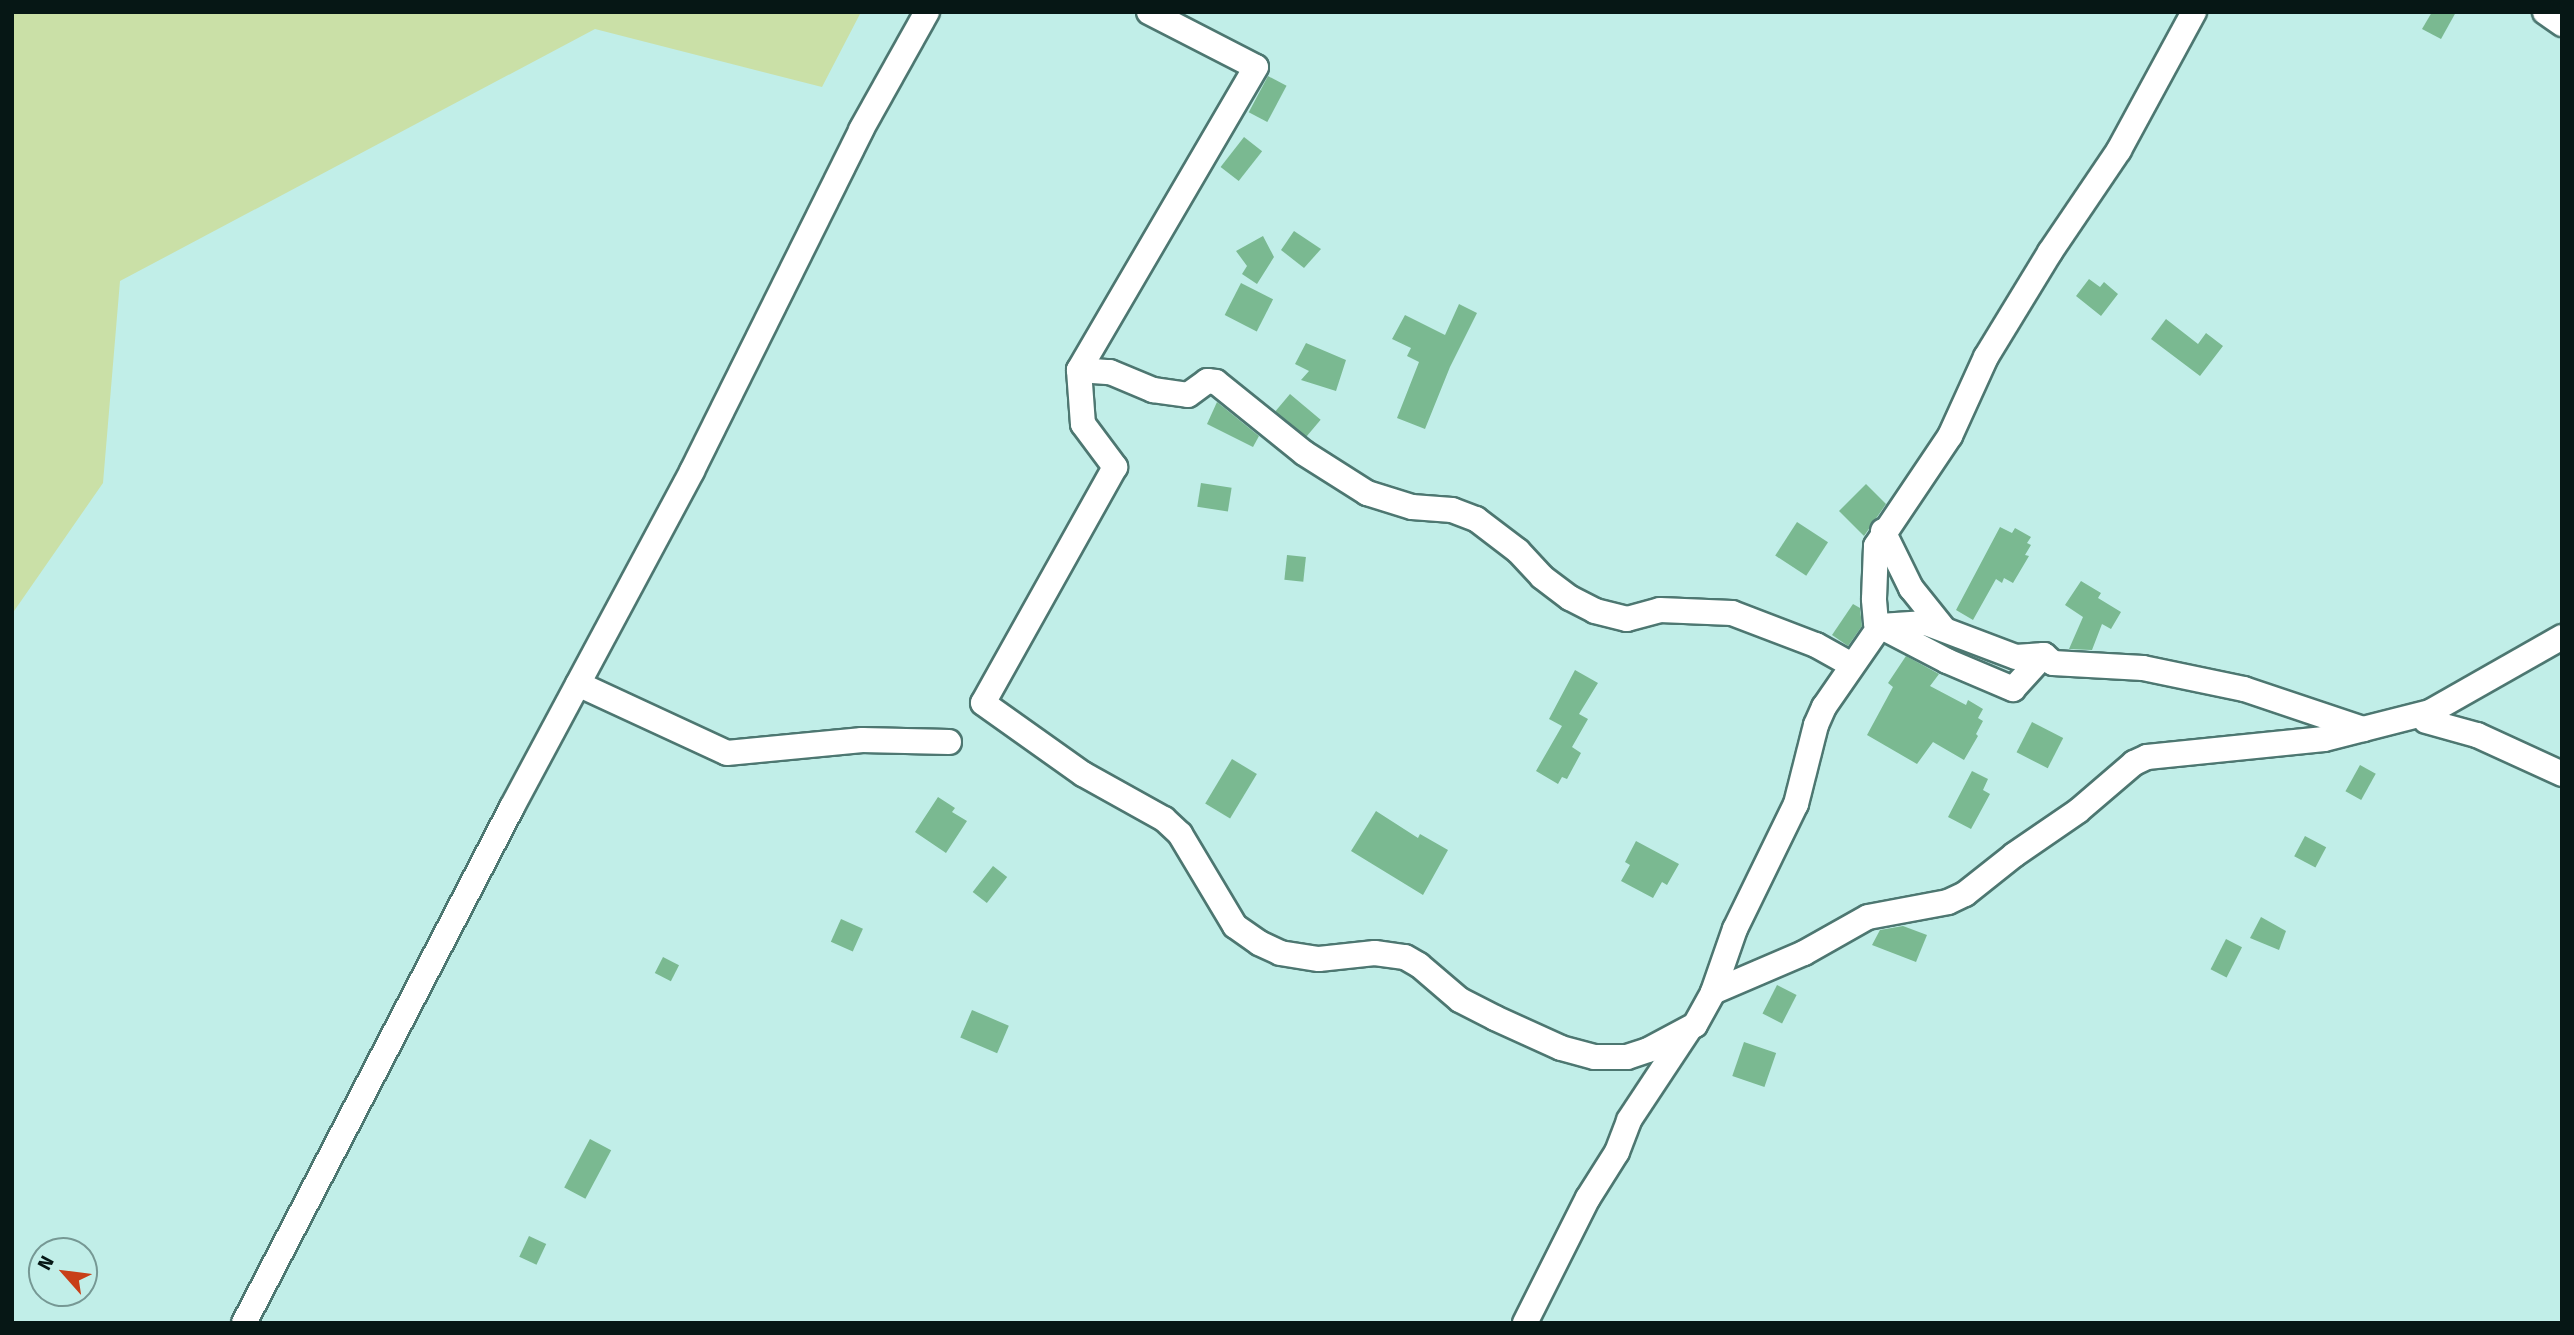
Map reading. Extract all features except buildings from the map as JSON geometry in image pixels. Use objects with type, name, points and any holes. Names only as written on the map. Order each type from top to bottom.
[{"type":"street","points":[[244,1323],[692,471],[861,130],[927,12]]},
{"type":"street","points":[[1149,12],[1256,67],[1079,370],[1083,424],[1115,467],[983,702],[1083,775],[1164,819],[1180,834],[1235,926],[1280,953],[1319,960],[1375,953],[1405,957],[1419,964],[1460,1000],[1561,1048],[1595,1057],[1627,1057],[1690,1028],[1695,1025],[1713,992],[1735,929],[1796,804],[1816,725],[1829,699],[1880,625],[1912,621],[1943,628],[2016,657],[2044,655],[2053,663],[2143,668],[2244,689],[2367,730]]},
{"type":"street","points":[[2044,655],[2013,689],[1947,661],[1876,623],[1874,559],[1884,531],[1950,436],[1986,357],[2050,252],[2119,150],[2194,12]]},
{"type":"street","points":[[2545,12],[2562,24]]},
{"type":"street","points":[[1079,370],[1110,372],[1153,390],[1188,394],[1207,381],[1216,382],[1304,453],[1367,493],[1412,507],[1452,510],[1476,519],[1518,551],[1542,577],[1570,598],[1595,611],[1627,619],[1660,610],[1732,613],[1816,645],[1852,665]]},
{"type":"street","points":[[1884,531],[1911,588],[1943,628]]},
{"type":"street","points":[[1713,992],[1804,953],[1868,917],[1948,902],[1965,894],[2014,855],[2078,811],[2134,763],[2147,757],[2312,740],[2367,730],[2430,712],[2562,637]]},
{"type":"street","points":[[578,684],[727,753],[862,740],[949,742]]},
{"type":"street","points":[[2426,721],[2477,735],[2562,774]]},
{"type":"street","points":[[1525,1323],[1588,1198],[1618,1152],[1629,1120],[1690,1028]]},
{"type":"green space","points":[[12,12],[861,12],[822,87],[595,29],[120,281],[103,483],[12,614]]}]
